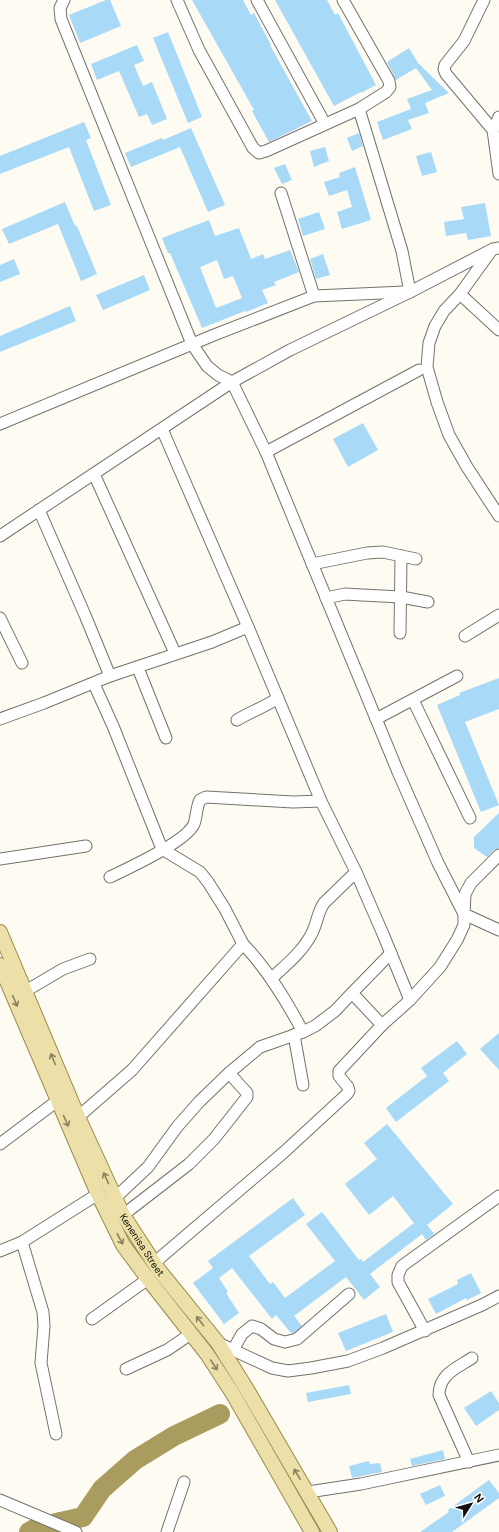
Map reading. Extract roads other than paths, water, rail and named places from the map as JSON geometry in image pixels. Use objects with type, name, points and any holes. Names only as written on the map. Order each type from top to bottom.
[{"type":"main road","name":"Kenenisa Street","points":[[0,932],[78,1117],[123,1215],[154,1263],[218,1343],[308,1492],[330,1532]]},
{"type":"main road","name":"Kenenisa Street","points":[[0,965],[57,1101],[98,1194],[123,1245],[148,1279],[192,1333],[233,1394],[312,1532]]},
{"type":"street","points":[[64,0],[60,8],[61,19],[192,344],[207,366],[218,375],[232,382],[266,452],[376,719],[438,863],[464,914],[499,930]]},
{"type":"street","points":[[177,0],[199,50],[253,148],[259,152],[266,151],[359,109],[386,92],[390,87],[389,81],[343,0]]},
{"type":"street","points":[[258,0],[325,124]]},
{"type":"street","points":[[484,0],[464,41],[445,65],[444,69],[446,74],[493,130],[499,174]]},
{"type":"street","points":[[359,109],[402,251],[410,292]]},
{"type":"street","points":[[493,130],[499,117]]},
{"type":"street","points":[[281,193],[314,296]]},
{"type":"street","points":[[0,536],[232,382],[290,350],[410,292],[496,248]]},
{"type":"street","points":[[496,248],[460,294],[444,310],[435,326],[429,343],[427,367],[437,402],[450,435],[467,467],[499,516]]},
{"type":"street","points":[[0,424],[192,344],[314,296],[410,292]]},
{"type":"street","points":[[460,294],[499,330]]},
{"type":"street","points":[[266,452],[420,370]]},
{"type":"street","points":[[162,429],[248,627],[321,801],[356,872],[410,1000]]},
{"type":"street","points":[[94,474],[176,653]]},
{"type":"street","points":[[38,510],[85,615],[110,676]]},
{"type":"street","points":[[312,564],[367,553],[383,552],[416,559]]},
{"type":"street","points":[[400,633],[402,598],[401,556]]},
{"type":"street","points":[[326,598],[345,594],[402,598],[428,602]]},
{"type":"street","points":[[465,636],[499,615]]},
{"type":"street","points":[[0,618],[22,663]]},
{"type":"street","points":[[0,719],[94,684],[110,676],[138,668],[176,653],[212,642],[248,627]]},
{"type":"street","points":[[138,668],[166,738]]},
{"type":"street","points":[[376,719],[457,676]]},
{"type":"street","points":[[94,684],[113,726],[162,849],[200,872],[225,909],[243,944],[272,978],[299,1034],[303,1085]]},
{"type":"street","points":[[237,720],[251,711],[267,705],[278,698]]},
{"type":"street","points":[[413,700],[470,818]]},
{"type":"street","points":[[110,878],[182,838],[194,824],[197,806],[200,800],[206,797],[292,802],[321,801]]},
{"type":"street","points":[[0,859],[86,846]]},
{"type":"street","points":[[154,1263],[283,1153],[347,1094],[349,1091],[348,1087],[339,1076],[339,1071],[382,1025],[410,1000],[440,967],[457,940],[464,925],[465,894],[471,883],[499,855]]},
{"type":"street","points":[[272,978],[306,944],[313,933],[324,903],[356,872]]},
{"type":"street","points":[[78,1117],[132,1070],[243,944]]},
{"type":"street","points":[[115,1198],[148,1167],[177,1127],[199,1102],[229,1073],[260,1047],[299,1034],[315,1026],[335,1011],[391,954]]},
{"type":"street","points":[[24,992],[63,969],[90,958]]},
{"type":"street","points":[[352,993],[382,1025]]},
{"type":"street","points":[[123,1215],[189,1164],[214,1139],[247,1097],[247,1093],[229,1073]]},
{"type":"street","points":[[0,1144],[57,1101]]},
{"type":"street","points":[[0,1251],[22,1242],[98,1194]]},
{"type":"street","points":[[425,1331],[398,1282],[398,1275],[402,1266],[499,1196]]},
{"type":"street","points":[[22,1242],[43,1312],[44,1326],[41,1362],[56,1434]]},
{"type":"street","points":[[92,1319],[148,1279]]},
{"type":"street","points":[[233,1350],[242,1334],[252,1326],[261,1329],[274,1340],[285,1342],[297,1339],[349,1294]]},
{"type":"street","points":[[218,1343],[272,1368],[288,1371],[312,1368],[348,1360],[425,1331],[499,1296]]},
{"type":"street","points":[[126,1369],[167,1350],[192,1333]]},
{"type":"street","points":[[469,1462],[439,1395],[439,1388],[446,1375],[472,1358]]},
{"type":"street","points":[[308,1492],[361,1484],[499,1455]]},
{"type":"street","points":[[167,1532],[184,1482]]},
{"type":"street","points":[[0,1499],[75,1532]]},
{"type":"waterway","points":[[29,1532],[38,1527],[83,1517],[102,1489],[135,1460],[174,1436],[220,1414]]}]
